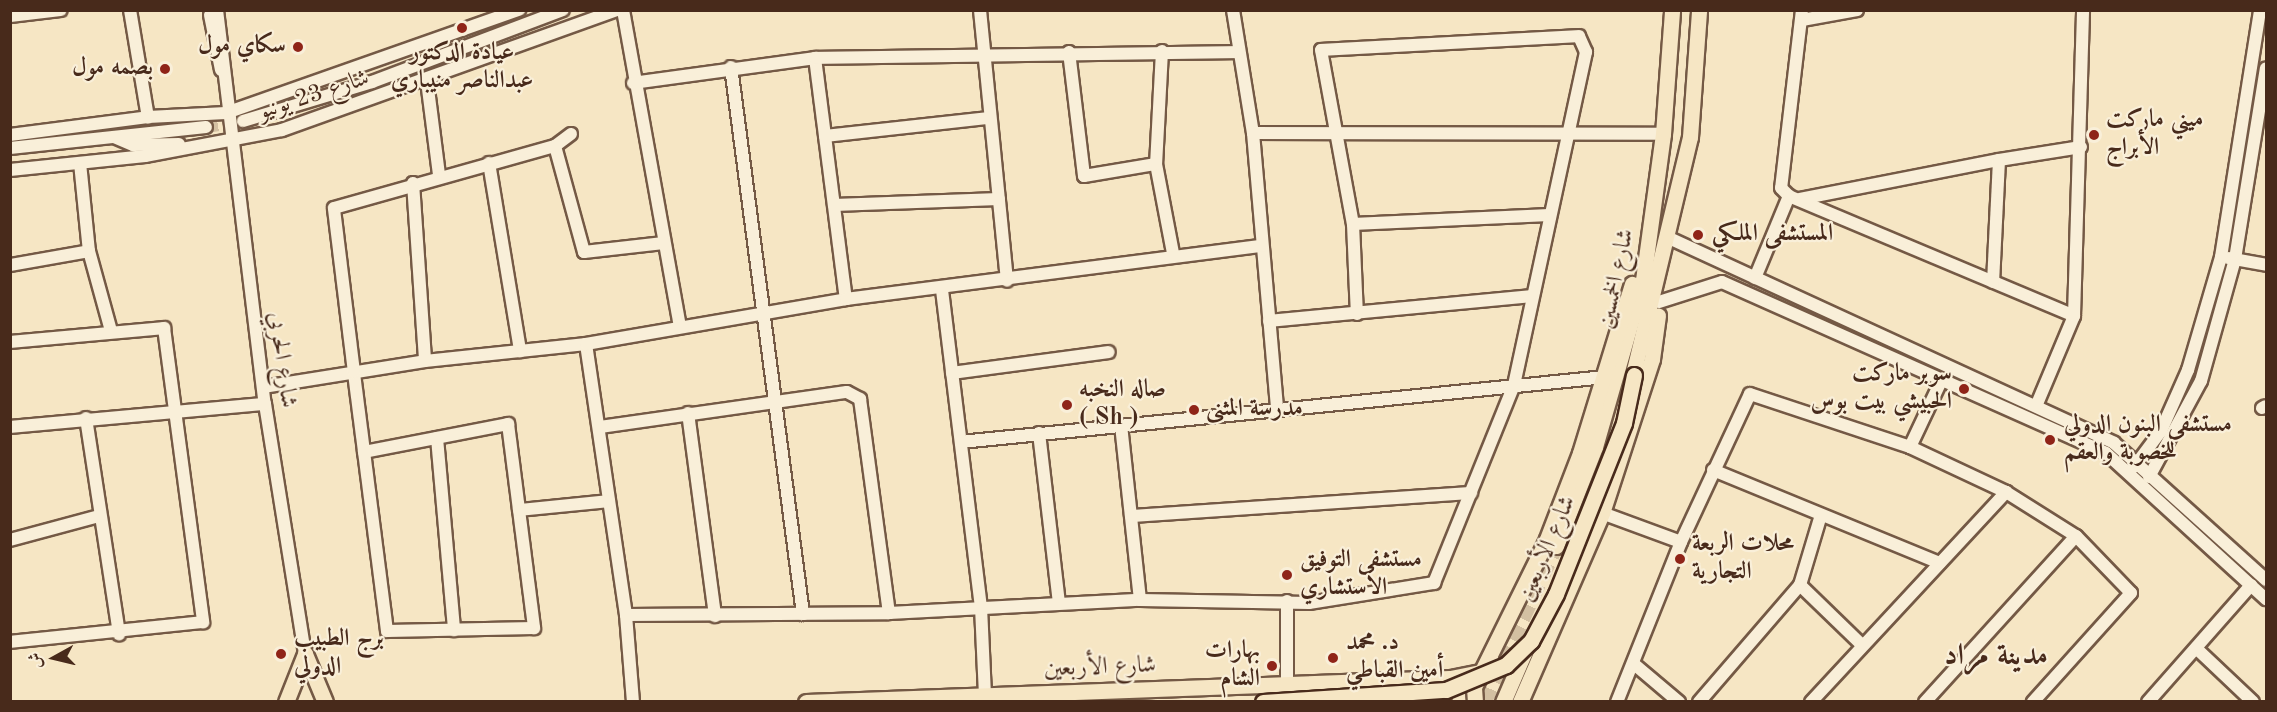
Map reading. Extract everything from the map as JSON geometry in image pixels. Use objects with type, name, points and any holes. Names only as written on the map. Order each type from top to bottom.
[{"type":"main road","name":"شارع الخمسين","points":[[1556,546],[1618,376],[1654,218],[1672,10]]},
{"type":"main road","name":"شارع الخمسين","points":[[1634,375],[1668,242],[1690,137],[1699,10]]},
{"type":"main road","points":[[1475,702],[1474,687],[1547,538],[1605,377],[1654,218]]},
{"type":"main road","name":"شارع الخمسين","points":[[1520,702],[1602,513],[1652,359],[1668,242]]},
{"type":"main road","points":[[1503,702],[1634,375]]},
{"type":"main road","name":"شارع الأربعين","points":[[1263,702],[1446,690],[1506,665],[1531,641],[1556,594],[1624,423],[1634,375]]},
{"type":"main road","points":[[286,702],[305,654]]},
{"type":"main road","points":[[305,654],[326,702]]},
{"type":"main road","name":"شارع الأربعين","points":[[806,702],[1373,682],[1482,672],[1490,658]]},
{"type":"main road","points":[[1389,702],[1396,680],[1443,702]]},
{"type":"main road","points":[[1373,682],[1382,692],[1380,702]]},
{"type":"street","points":[[10,16],[61,10]]},
{"type":"street","points":[[130,10],[147,117]]},
{"type":"street","name":"شارع الحربي","points":[[209,10],[221,70]]},
{"type":"street","name":"شارع الحربي","points":[[218,10],[226,113],[265,404],[305,654]]},
{"type":"street","name":"شارع 23 يونيو","points":[[10,135],[147,117],[226,113],[272,99],[495,15],[519,10]]},
{"type":"street","points":[[243,121],[372,82],[563,10]]},
{"type":"street","name":"شارع 23 يونيو","points":[[10,170],[199,148],[282,130],[427,81],[617,10]]},
{"type":"street","points":[[623,10],[633,83],[680,327]]},
{"type":"street","points":[[980,10],[1007,281]]},
{"type":"street","points":[[1233,10],[1237,52],[1253,133],[1277,409]]},
{"type":"street","points":[[1857,10],[1802,15],[1778,175],[1794,197],[2074,316]]},
{"type":"street","points":[[2037,404],[2074,316],[2081,147],[2083,10]]},
{"type":"street","points":[[2135,466],[2161,431],[2188,370],[2221,257],[2260,10]]},
{"type":"street","points":[[626,615],[889,613],[1140,600],[1309,603],[1434,583],[1472,494],[1514,385],[1565,132],[1586,52],[1579,36],[1321,50],[1340,134],[1353,224],[1357,314]]},
{"type":"street","points":[[1162,51],[1156,164],[1173,254]]},
{"type":"street","points":[[633,83],[730,67],[815,58],[1069,52],[1237,52]]},
{"type":"street","points":[[1069,52],[1084,176],[1156,164]]},
{"type":"street","points":[[815,58],[846,299]]},
{"type":"street","points":[[730,67],[759,313],[803,614]]},
{"type":"street","points":[[2149,478],[2201,381],[2235,259],[2266,68]]},
{"type":"street","points":[[427,81],[439,175]]},
{"type":"street","points":[[272,99],[283,101],[341,83],[372,82]]},
{"type":"street","points":[[282,130],[293,120],[347,102],[372,82]]},
{"type":"street","points":[[113,137],[132,127],[186,122],[199,114]]},
{"type":"street","points":[[825,136],[989,118]]},
{"type":"street","points":[[10,148],[206,127]]},
{"type":"street","points":[[1253,133],[1663,134]]},
{"type":"street","points":[[364,452],[508,424],[534,628],[387,631],[364,452],[334,208],[439,175],[555,146],[571,134]]},
{"type":"street","points":[[113,137],[133,145],[199,148]]},
{"type":"street","points":[[555,146],[585,252],[663,243]]},
{"type":"street","points":[[1794,197],[2081,147]]},
{"type":"street","points":[[1993,282],[1999,160]]},
{"type":"street","points":[[80,163],[89,251],[111,331]]},
{"type":"street","points":[[489,163],[520,351]]},
{"type":"street","points":[[413,183],[425,361]]},
{"type":"street","points":[[1755,278],[1794,197]]},
{"type":"street","points":[[834,204],[999,200]]},
{"type":"street","points":[[1353,224],[1549,215]]},
{"type":"street","points":[[1668,242],[1755,278],[2037,404],[2135,466],[2266,580]]},
{"type":"street","points":[[263,387],[425,361],[586,344],[846,299],[942,290],[1173,254],[1262,246]]},
{"type":"street","points":[[10,265],[89,251]]},
{"type":"street","points":[[2221,257],[2266,265]]},
{"type":"street","points":[[1659,303],[1722,282],[2135,466]]},
{"type":"street","points":[[942,290],[981,607],[986,695]]},
{"type":"street","points":[[1269,321],[1532,296]]},
{"type":"street","points":[[10,342],[111,331],[164,328],[173,411],[203,622],[118,634],[10,642]]},
{"type":"street","points":[[586,344],[626,615],[633,702]]},
{"type":"street","points":[[952,373],[1110,352]]},
{"type":"street","points":[[961,442],[1605,377]]},
{"type":"street","points":[[1910,447],[1941,381]]},
{"type":"street","points":[[600,427],[773,400],[847,392],[860,399],[889,613]]},
{"type":"street","points":[[1617,702],[1681,542],[1750,394],[1910,447],[2006,492],[2076,536],[2131,593],[2033,702]]},
{"type":"street","points":[[10,427],[86,417],[265,404]]},
{"type":"street","points":[[688,413],[715,616]]},
{"type":"street","points":[[86,417],[118,634]]},
{"type":"street","points":[[1121,425],[1140,600]]},
{"type":"street","points":[[1039,433],[1059,603]]},
{"type":"street","points":[[436,438],[454,630]]},
{"type":"street","points":[[1713,470],[1940,563]]},
{"type":"street","points":[[2149,478],[2266,599]]},
{"type":"street","points":[[1811,702],[2006,492]]},
{"type":"street","points":[[1131,516],[1472,494]]},
{"type":"street","points":[[519,510],[609,501]]},
{"type":"street","points":[[1602,513],[1681,542]]},
{"type":"street","points":[[1699,702],[1800,585],[1821,515]]},
{"type":"street","points":[[10,540],[99,516]]},
{"type":"street","points":[[1924,702],[2076,536]]},
{"type":"street","points":[[1800,585],[1862,645]]},
{"type":"street","points":[[2148,702],[2251,585]]},
{"type":"street","points":[[1287,601],[1287,684]]},
{"type":"street","points":[[2197,649],[2253,702]]},
{"type":"street","points":[[1634,664],[1679,702]]},
{"type":"tunnel","points":[[206,127],[243,121]]},
{"type":"tunnel","points":[[1484,702],[1556,546]]},
{"type":"place","name":"عيادة الدكتور عبدالناصر منيباري","points":[[462,28]]},
{"type":"place","name":"سكاي مول","points":[[298,47]]},
{"type":"place","name":"بصمه مول","points":[[165,69]]},
{"type":"place","name":"ميني ماركت الأبراج","points":[[2094,135]]},
{"type":"place","name":"المستشفى الملكي","points":[[1698,235]]},
{"type":"place","name":"سوبر ماركت الحبيشي بيت بوس","points":[[1964,389]]},
{"type":"place","name":"صاله النخبه ( Sh )","points":[[1067,405]]},
{"type":"place","name":"مدرسة المثنى","points":[[1194,410]]},
{"type":"place","name":"مستشفى البنون الدولي للخصوبة والعقم","points":[[2050,440]]},
{"type":"place","name":"محلات الربعة التجارية","points":[[1680,559]]},
{"type":"place","name":"مستشفى التوفيق الاستشاري","points":[[1287,575]]},
{"type":"place","name":"برج الطبيب الدولي","points":[[281,654]]},
{"type":"place","name":"د. محمد أمين القباطي","points":[[1333,658]]},
{"type":"place","name":"بهارات الشام","points":[[1272,666]]},
{"type":"district","name":"مدينة مراد","points":[[1996,656]]}]
